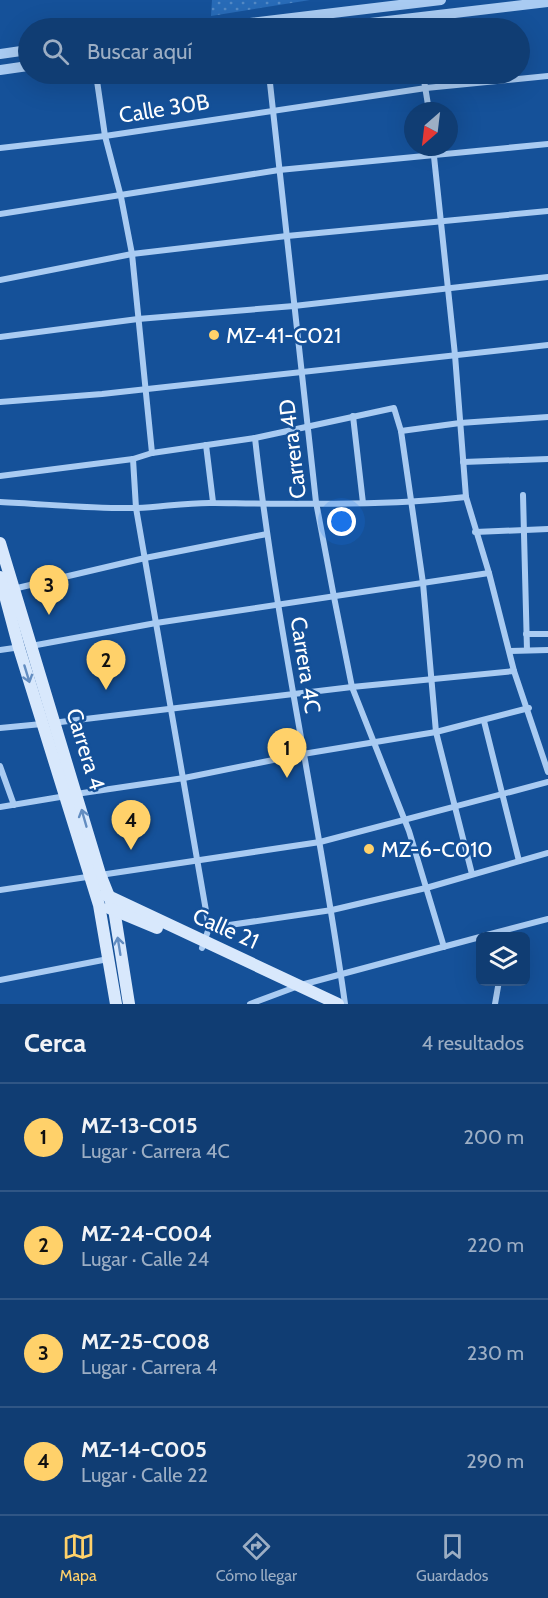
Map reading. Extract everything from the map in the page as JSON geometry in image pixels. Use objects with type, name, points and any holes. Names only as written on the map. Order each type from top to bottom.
[{"type":"main road","name":"Carrera 4","points":[[0,543],[13,589],[43,724],[71,795],[104,901],[116,1004]]},
{"type":"main road","name":"Carrera 4","points":[[0,577],[57,723],[71,795]]},
{"type":"main road","name":"Carrera 4","points":[[95,875],[95,892]]},
{"type":"main road","name":"Calle 21","points":[[95,892],[104,901],[338,1004]]},
{"type":"main road","name":"Carrera 4","points":[[104,901],[114,909],[129,1004]]},
{"type":"main road","name":"Calle 21","points":[[114,909],[204,945]]},
{"type":"main road","name":"Calle 21","points":[[297,987],[326,1004]]},
{"type":"street","points":[[291,18],[441,0]]},
{"type":"street","points":[[452,18],[548,2]]},
{"type":"street","points":[[0,54],[18,51]]},
{"type":"street","points":[[0,70],[18,67]]},
{"type":"street","name":"Calle 30B","points":[[530,78],[548,76]]},
{"type":"street","points":[[97,84],[105,136],[121,197],[132,254],[152,453]]},
{"type":"street","name":"Carrera 4D","points":[[270,84],[316,502],[352,687],[405,820],[444,947]]},
{"type":"street","points":[[425,84],[428,102]]},
{"type":"street","name":"Calle 30B","points":[[0,148],[105,136],[273,109],[467,84]]},
{"type":"street","points":[[458,150],[548,144]]},
{"type":"street","points":[[0,214],[121,197],[279,170],[404,155]]},
{"type":"street","points":[[435,156],[455,355],[466,497],[489,573],[514,671],[529,708],[548,772]]},
{"type":"street","points":[[0,280],[132,254],[287,236],[442,223],[548,211]]},
{"type":"street","points":[[0,337],[138,319],[294,306],[548,277]]},
{"type":"street","points":[[0,402],[145,389],[302,370],[548,345]]},
{"type":"street","points":[[0,476],[133,459],[152,453],[255,438],[394,408],[401,431],[423,583],[436,732],[472,874]]},
{"type":"street","points":[[352,417],[363,502]]},
{"type":"street","points":[[401,431],[460,423],[548,417]]},
{"type":"street","name":"Carrera 4C","points":[[255,438],[262,506],[303,754],[332,910],[345,1004]]},
{"type":"street","points":[[206,445],[213,502]]},
{"type":"street","points":[[133,459],[136,508],[173,709],[209,928],[204,945]]},
{"type":"street","points":[[463,462],[548,459]]},
{"type":"street","points":[[522,495],[527,650]]},
{"type":"street","points":[[0,502],[136,508],[213,502],[262,506],[316,502],[411,503],[466,497]]},
{"type":"street","points":[[475,532],[548,529]]},
{"type":"street","points":[[13,589],[145,558],[267,534]]},
{"type":"street","points":[[0,650],[156,623],[489,573]]},
{"type":"street","points":[[526,634],[548,634]]},
{"type":"street","points":[[510,651],[548,650]]},
{"type":"street","points":[[0,728],[352,687],[514,671]]},
{"type":"street","points":[[0,807],[184,778],[303,754],[436,732],[529,708]]},
{"type":"street","points":[[484,721],[519,861]]},
{"type":"street","points":[[0,766],[14,805]]},
{"type":"street","points":[[0,890],[320,842],[548,782]]},
{"type":"street","points":[[209,928],[332,910],[426,888],[548,853]]},
{"type":"street","points":[[509,932],[548,920]]},
{"type":"street","points":[[250,1004],[341,974],[476,939]]},
{"type":"street","points":[[0,980],[109,959]]},
{"type":"street","points":[[495,1004],[498,986]]},
{"type":"shaded area","points":[[212,0],[310,0],[211,16]]},
{"type":"place","name":"MZ-41-C021","points":[[214,335]]},
{"type":"place","name":"MZ-25-C008","points":[[49,615]]},
{"type":"place","name":"MZ-24-C004","points":[[106,690]]},
{"type":"place","name":"MZ-13-C015","points":[[287,778]]},
{"type":"place","name":"MZ-6-C010","points":[[369,849]]},
{"type":"place","name":"MZ-14-C005","points":[[131,850]]}]
